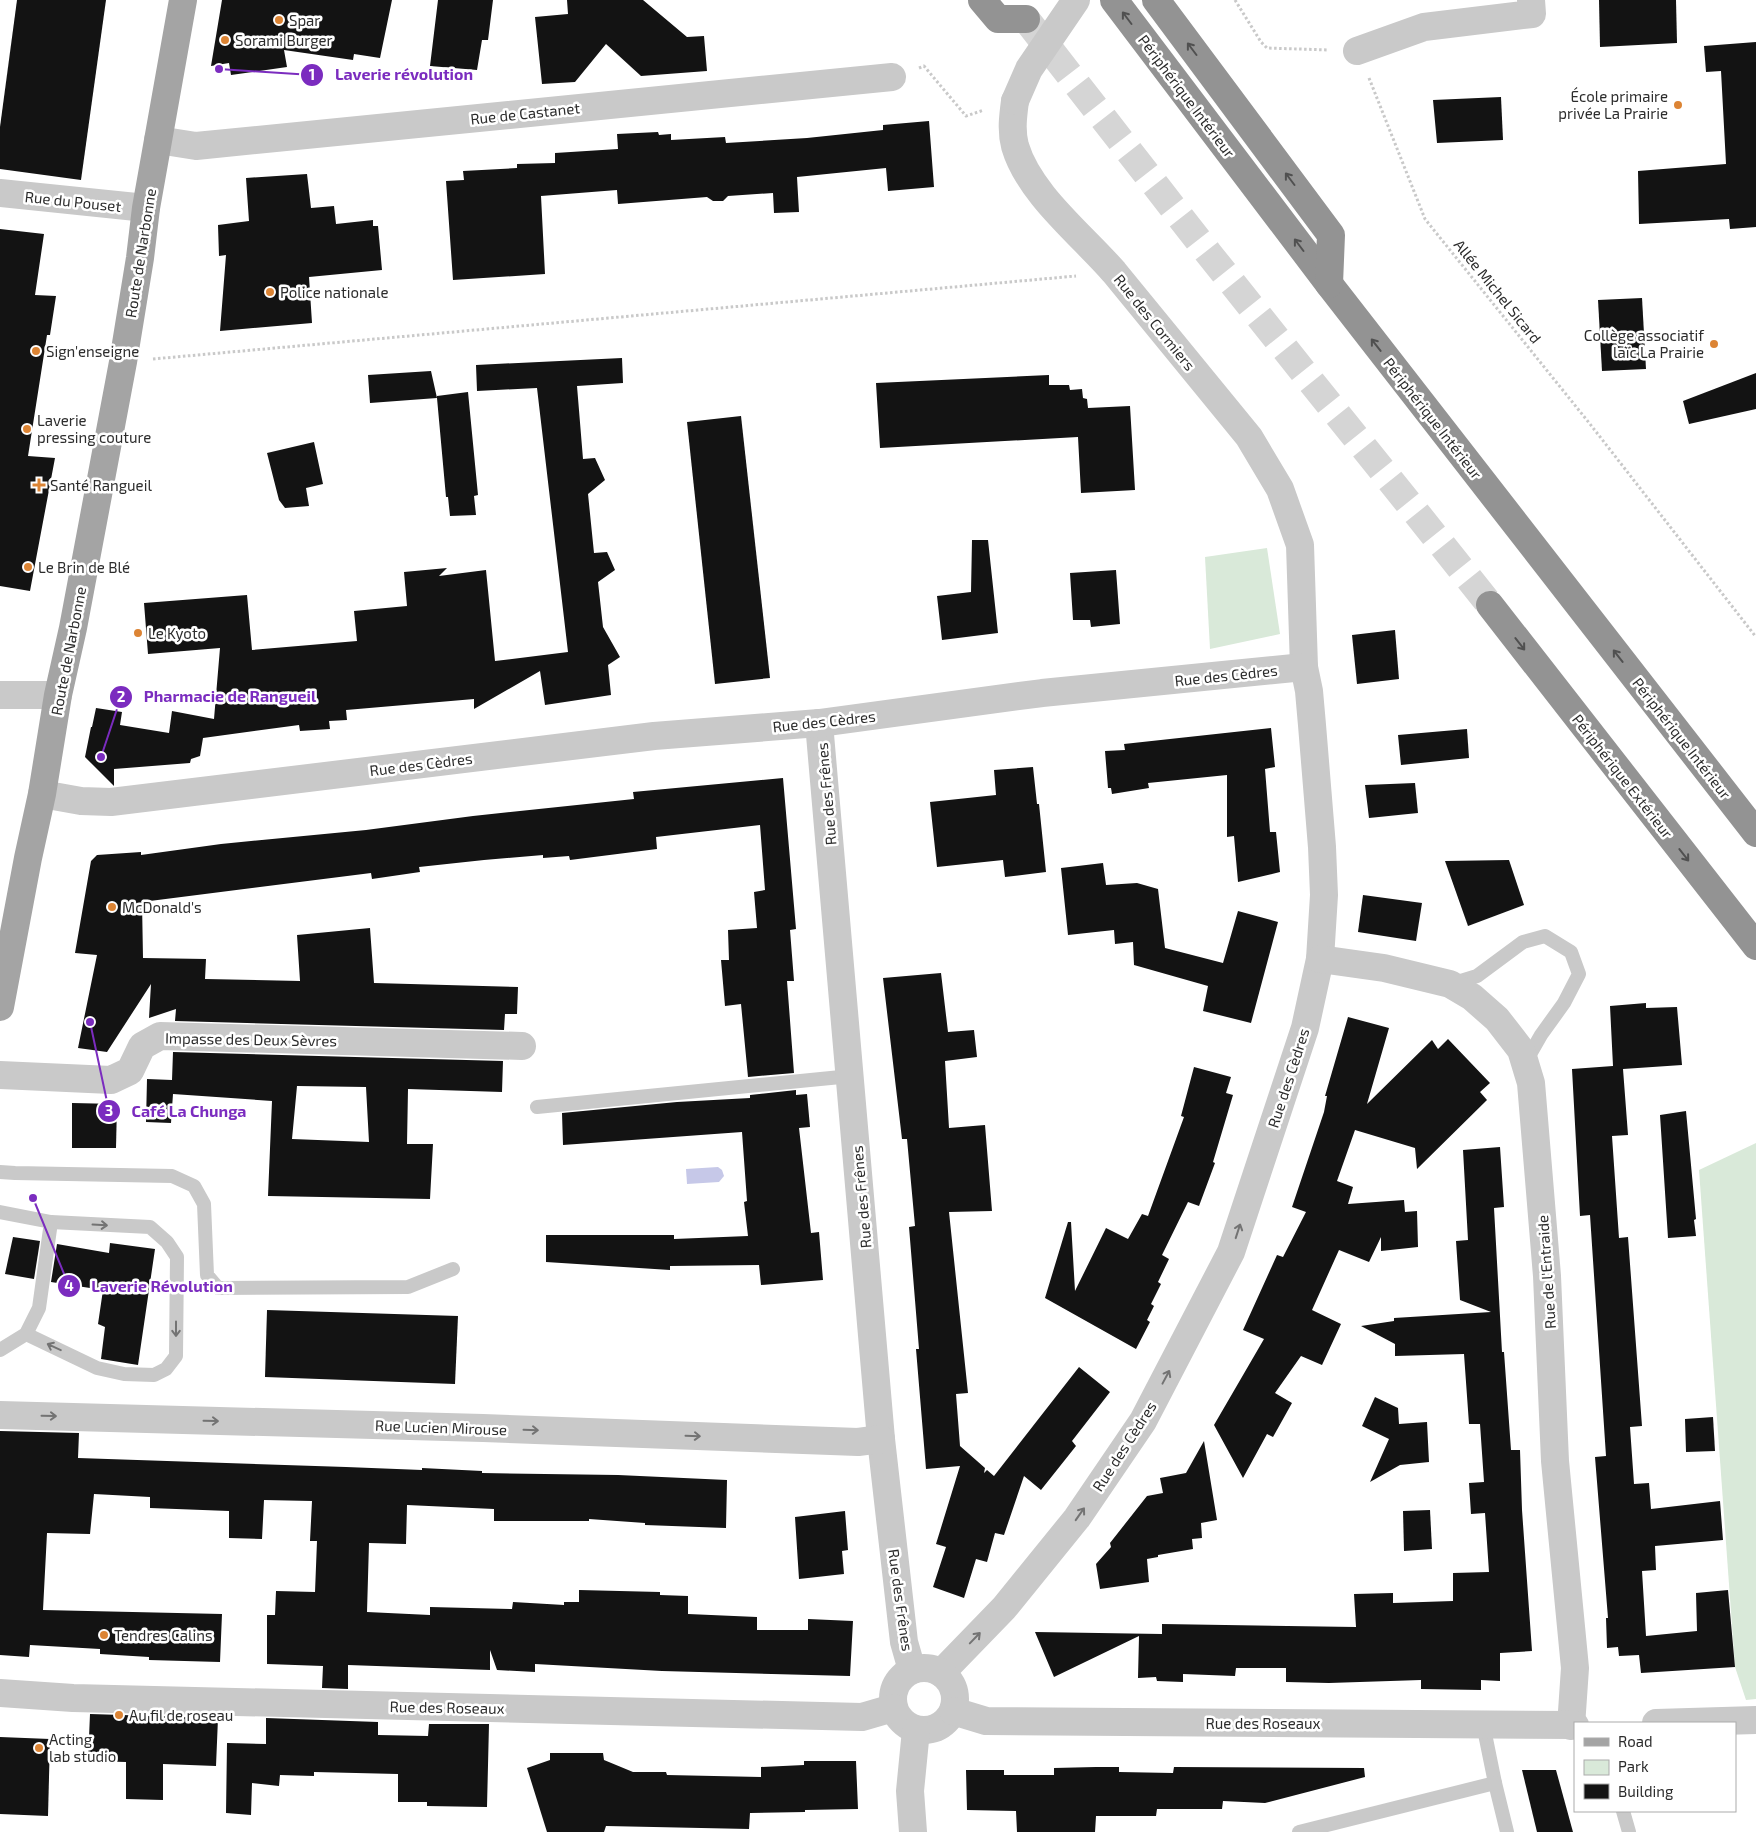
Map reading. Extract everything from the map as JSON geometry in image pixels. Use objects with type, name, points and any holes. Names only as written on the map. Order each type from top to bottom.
[{"type":"highway","points":[[982,0],[998,19],[1018,10]]},
{"type":"highway","name":"Périphérique Intérieur","points":[[1114,0],[1329,284],[1756,833]]},
{"type":"highway","points":[[1156,0],[1331,235],[1329,284]]},
{"type":"highway","name":"Périphérique Extérieur","points":[[1490,606],[1756,946]]},
{"type":"main road","name":"Route de Narbonne","points":[[0,1007],[42,794],[58,695],[73,628],[122,362],[140,258],[146,208],[183,0]]},
{"type":"street","name":"Rue des Cormiers","points":[[1076,0],[1029,69],[1015,101],[1012,123],[1015,146],[1027,174],[1048,203],[1114,272],[1248,437],[1280,489],[1300,545],[1304,667]]},
{"type":"street","points":[[1357,51],[1424,27],[1532,14],[1531,0]]},
{"type":"street","name":"Rue de Castanet","points":[[158,140],[196,146],[892,76]]},
{"type":"street","name":"Rue du Pouset","points":[[0,194],[146,208]]},
{"type":"street","name":"Rue des Cèdres","points":[[42,794],[81,801],[111,802],[654,736],[819,723],[1042,693],[1304,667],[1309,691],[1322,848],[1324,896],[1320,959],[1305,1028],[1231,1252],[1143,1421],[1077,1518],[1004,1608],[941,1673]]},
{"type":"street","points":[[0,695],[58,695]]},
{"type":"street","name":"Rue des Frênes","points":[[819,723],[881,1439],[904,1642],[912,1670]]},
{"type":"street","name":"Rue de l'Entraide","points":[[1320,959],[1384,968],[1450,984],[1472,997],[1497,1019],[1521,1050],[1532,1082],[1547,1276],[1555,1460],[1575,1668],[1573,1725]]},
{"type":"street","name":"Impasse des Deux Sèvres","points":[[0,1075],[111,1080],[130,1070],[142,1046],[160,1036],[522,1046]]},
{"type":"street","name":"Rue Lucien Mirouse","points":[[0,1415],[483,1428],[858,1442],[881,1439]]},
{"type":"street","points":[[932,1669],[941,1673],[952,1686],[955,1702],[947,1720],[938,1727],[927,1730],[916,1730],[906,1725],[898,1718],[893,1708],[892,1698],[894,1689],[904,1675],[912,1670],[932,1669]]},
{"type":"street","name":"Rue des Roseaux","points":[[0,1693],[73,1698],[862,1717],[893,1708]]},
{"type":"street","name":"Rue des Roseaux","points":[[952,1711],[986,1721],[1573,1725]]},
{"type":"street","points":[[1689,1722],[1756,1720]]},
{"type":"street","points":[[913,1832],[910,1791],[916,1730]]},
{"type":"lane","points":[[1450,984],[1478,976],[1523,942],[1545,936],[1571,952],[1579,974],[1564,1004],[1541,1035],[1525,1063]]},
{"type":"lane","points":[[537,1107],[851,1076]]},
{"type":"lane","points":[[0,1172],[15,1174],[172,1176],[194,1186],[204,1204],[207,1275],[218,1288],[408,1287],[453,1269]]},
{"type":"lane","points":[[0,1212],[51,1222],[150,1227],[167,1242],[177,1257],[176,1356],[166,1369],[154,1375],[124,1374],[97,1368],[26,1334]]},
{"type":"lane","points":[[0,1350],[26,1334],[39,1308],[51,1222]]},
{"type":"lane","points":[[1483,1724],[1507,1832]]},
{"type":"lane","points":[[1299,1832],[1495,1783]]},
{"type":"lane","points":[[1623,1812],[1629,1832]]},
{"type":"path","points":[[1234,0],[1260,42],[1267,48],[1357,51]]},
{"type":"path","name":"Allée Michel Sicard","points":[[1357,51],[1425,219],[1590,424],[1756,637]]},
{"type":"path","points":[[892,76],[924,66],[966,116],[1015,101]]},
{"type":"path","points":[[122,362],[1114,272]]},
{"type":"green space","points":[[1267,548],[1280,634],[1210,649],[1205,557]]},
{"type":"green space","points":[[1756,1143],[1756,1699],[1746,1700],[1735,1667],[1699,1170]]},
{"type":"water","points":[[718,1167],[722,1170],[724,1176],[719,1182],[687,1184],[686,1169]]},
{"type":"building","points":[[17,0],[106,0],[81,180],[0,169],[0,127]]},
{"type":"building","points":[[222,0],[392,0],[380,58],[354,54],[353,60],[284,50],[287,67],[231,75],[229,63],[211,66]]},
{"type":"building","points":[[438,0],[493,0],[488,40],[482,40],[477,70],[430,66]]},
{"type":"building","points":[[567,0],[643,0],[687,37],[704,36],[707,71],[641,76],[606,44],[575,82],[542,84],[535,17],[568,14]]},
{"type":"building","points":[[1599,0],[1676,0],[1677,43],[1600,47]]},
{"type":"building","points":[[1756,42],[1756,227],[1730,229],[1729,219],[1639,224],[1638,171],[1726,164],[1721,71],[1706,72],[1704,46]]},
{"type":"building","points":[[1501,97],[1503,140],[1437,143],[1433,100]]},
{"type":"building","points":[[929,121],[934,187],[888,191],[886,168],[797,177],[799,212],[774,213],[773,193],[728,196],[723,201],[713,201],[707,197],[618,204],[617,190],[541,196],[545,274],[453,280],[446,181],[464,180],[463,171],[517,168],[517,164],[555,163],[555,153],[618,149],[617,134],[658,132],[659,135],[671,134],[671,140],[725,137],[726,143],[807,138],[883,130],[883,125]]},
{"type":"building","points":[[307,174],[311,208],[334,206],[336,224],[373,220],[373,226],[378,226],[382,270],[309,277],[312,323],[220,331],[226,255],[219,256],[218,225],[249,221],[246,178]]},
{"type":"building","points":[[0,229],[44,234],[35,295],[56,296],[50,335],[47,335],[28,456],[55,458],[30,591],[0,586]]},
{"type":"building","points":[[1642,298],[1646,369],[1602,371],[1598,300]]},
{"type":"building","points":[[622,358],[623,383],[577,386],[583,459],[595,458],[605,480],[588,494],[594,553],[607,552],[615,570],[598,582],[603,627],[620,657],[608,665],[611,695],[545,705],[540,671],[474,709],[474,699],[346,710],[347,720],[329,721],[330,729],[300,731],[299,725],[203,738],[200,756],[191,759],[190,763],[114,769],[114,786],[85,757],[96,708],[122,712],[120,725],[169,733],[172,711],[214,719],[220,648],[148,654],[144,603],[247,595],[252,650],[357,641],[354,611],[407,606],[404,572],[447,568],[439,576],[486,570],[495,661],[568,652],[537,388],[477,391],[476,365]]},
{"type":"building","points":[[431,371],[437,398],[370,403],[368,375]]},
{"type":"building","points":[[1756,373],[1756,409],[1689,424],[1683,401]]},
{"type":"building","points":[[1049,375],[1049,385],[1069,385],[1070,390],[1082,389],[1083,398],[1087,399],[1088,408],[1130,406],[1135,490],[1081,493],[1078,437],[880,448],[876,383]]},
{"type":"building","points":[[468,392],[478,495],[474,496],[476,515],[450,516],[448,497],[446,497],[437,396]]},
{"type":"building","points":[[741,416],[770,678],[715,684],[687,422]]},
{"type":"building","points":[[314,442],[323,484],[306,488],[309,506],[285,508],[279,500],[267,453]]},
{"type":"building","points":[[972,540],[988,540],[998,633],[942,640],[937,596],[971,592]]},
{"type":"building","points":[[1116,570],[1120,624],[1091,627],[1090,620],[1073,620],[1070,573]]},
{"type":"building","points":[[1395,630],[1399,679],[1357,684],[1352,635]]},
{"type":"building","points":[[1271,728],[1275,767],[1265,769],[1270,832],[1276,832],[1280,872],[1238,882],[1234,836],[1227,837],[1227,775],[1148,783],[1149,788],[1112,794],[1111,788],[1108,788],[1105,751],[1125,750],[1124,744]]},
{"type":"building","points":[[1467,729],[1469,758],[1401,765],[1398,735]]},
{"type":"building","points":[[1033,767],[1046,872],[1005,877],[1003,860],[937,867],[930,802],[996,795],[994,770]]},
{"type":"building","points":[[783,778],[796,929],[790,930],[794,981],[787,981],[794,1073],[748,1077],[741,1004],[725,1006],[721,960],[729,960],[728,930],[757,928],[754,892],[765,890],[760,825],[656,837],[657,849],[570,860],[569,856],[543,858],[543,855],[484,860],[419,867],[420,872],[372,879],[371,873],[142,902],[143,958],[206,959],[205,979],[300,981],[297,935],[370,928],[374,983],[518,987],[517,1014],[505,1014],[504,1030],[175,1021],[176,1009],[149,1018],[151,984],[107,1052],[78,1048],[97,955],[75,953],[91,861],[97,855],[141,852],[141,855],[221,844],[366,830],[473,816],[634,799],[633,792]]},
{"type":"building","points":[[1415,783],[1418,813],[1369,818],[1365,785]]},
{"type":"building","points":[[1509,860],[1524,905],[1468,926],[1445,861]]},
{"type":"building","points":[[1103,863],[1106,885],[1137,883],[1158,889],[1165,948],[1223,963],[1238,911],[1278,922],[1251,1023],[1203,1011],[1208,986],[1134,965],[1133,942],[1115,944],[1114,930],[1068,935],[1061,868]]},
{"type":"building","points":[[1363,895],[1422,903],[1416,941],[1358,932]]},
{"type":"building","points":[[941,973],[948,1032],[974,1030],[977,1057],[945,1061],[949,1128],[985,1125],[992,1211],[949,1212],[968,1393],[956,1394],[960,1446],[985,1468],[984,1473],[987,1470],[994,1476],[1079,1367],[1110,1392],[1072,1441],[1076,1446],[1041,1490],[1024,1476],[1004,1535],[995,1533],[987,1562],[976,1559],[964,1598],[933,1587],[946,1547],[936,1544],[960,1466],[926,1469],[916,1349],[919,1349],[909,1227],[915,1226],[907,1139],[902,1139],[883,978]]},
{"type":"building","points":[[1646,1003],[1646,1008],[1677,1007],[1682,1065],[1623,1069],[1628,1135],[1612,1136],[1619,1238],[1628,1237],[1642,1426],[1630,1427],[1634,1484],[1649,1483],[1651,1509],[1720,1501],[1723,1540],[1655,1546],[1656,1570],[1642,1571],[1646,1636],[1697,1631],[1696,1593],[1728,1590],[1735,1667],[1641,1673],[1639,1655],[1619,1656],[1618,1647],[1607,1648],[1606,1618],[1608,1618],[1595,1457],[1606,1456],[1590,1215],[1580,1216],[1572,1069],[1613,1066],[1610,1006]]},
{"type":"building","points":[[1348,1017],[1389,1028],[1367,1104],[1432,1040],[1438,1049],[1448,1039],[1490,1083],[1480,1092],[1487,1100],[1417,1169],[1415,1148],[1355,1130],[1337,1181],[1353,1187],[1348,1204],[1404,1200],[1405,1212],[1417,1211],[1418,1247],[1381,1251],[1381,1237],[1369,1262],[1339,1250],[1312,1310],[1341,1324],[1322,1365],[1301,1356],[1275,1393],[1292,1403],[1273,1437],[1267,1434],[1243,1478],[1214,1425],[1264,1339],[1243,1330],[1277,1255],[1283,1257],[1306,1212],[1292,1207],[1324,1112],[1327,1096],[1325,1096]]},
{"type":"building","points":[[173,1052],[503,1061],[502,1092],[408,1089],[407,1144],[433,1144],[430,1199],[268,1196],[272,1101],[173,1094],[171,1123],[146,1122],[147,1079],[172,1080]],"holes":[[[297,1086],[366,1087],[369,1142],[292,1139]]]},
{"type":"building","points":[[1194,1067],[1231,1077],[1226,1093],[1233,1095],[1213,1162],[1215,1163],[1199,1206],[1188,1202],[1162,1255],[1169,1259],[1158,1282],[1161,1284],[1151,1304],[1154,1306],[1147,1320],[1150,1322],[1136,1349],[1045,1298],[1068,1222],[1071,1222],[1075,1291],[1106,1228],[1128,1239],[1142,1214],[1148,1216],[1184,1117],[1181,1116]]},
{"type":"building","points":[[796,1090],[796,1095],[807,1094],[810,1127],[799,1128],[811,1233],[819,1232],[823,1280],[761,1285],[759,1265],[670,1266],[670,1270],[546,1262],[546,1235],[674,1235],[674,1239],[748,1236],[744,1202],[747,1201],[742,1132],[563,1145],[562,1113],[677,1102],[750,1098],[750,1095]]},
{"type":"building","points":[[72,1103],[117,1104],[116,1148],[72,1148]]},
{"type":"building","points":[[1686,1111],[1696,1236],[1668,1238],[1660,1115]]},
{"type":"building","points":[[1500,1147],[1504,1207],[1494,1208],[1502,1352],[1504,1352],[1511,1450],[1520,1450],[1522,1510],[1532,1651],[1500,1653],[1500,1681],[1481,1680],[1481,1690],[1421,1689],[1421,1680],[1329,1683],[1286,1682],[1286,1668],[1236,1668],[1235,1676],[1183,1674],[1183,1682],[1157,1681],[1156,1677],[1138,1678],[1139,1636],[1054,1677],[1035,1632],[1162,1634],[1162,1624],[1356,1627],[1354,1594],[1393,1593],[1393,1603],[1453,1601],[1453,1573],[1489,1572],[1485,1513],[1471,1514],[1469,1483],[1484,1482],[1480,1424],[1469,1424],[1464,1354],[1395,1356],[1395,1344],[1361,1326],[1394,1321],[1394,1318],[1491,1312],[1460,1300],[1456,1241],[1468,1240],[1463,1150]]},
{"type":"building","points":[[13,1237],[40,1241],[34,1279],[5,1274]]},
{"type":"building","points":[[110,1243],[155,1249],[138,1365],[101,1359],[105,1327],[98,1324],[103,1290],[51,1282],[57,1244],[109,1253]]},
{"type":"building","points":[[267,1310],[458,1316],[455,1384],[265,1377]]},
{"type":"building","points":[[1375,1397],[1398,1408],[1399,1424],[1427,1422],[1429,1462],[1400,1465],[1370,1482],[1389,1439],[1362,1426]]},
{"type":"building","points":[[1713,1417],[1715,1451],[1686,1452],[1685,1419]]},
{"type":"building","points":[[0,1431],[79,1433],[78,1458],[422,1470],[422,1468],[482,1471],[482,1473],[618,1475],[727,1480],[726,1528],[645,1525],[645,1523],[589,1519],[589,1521],[494,1521],[494,1509],[407,1505],[406,1544],[369,1543],[367,1612],[430,1615],[430,1607],[512,1609],[513,1602],[564,1605],[564,1602],[579,1602],[579,1590],[660,1592],[660,1595],[688,1596],[688,1614],[757,1617],[757,1630],[808,1630],[808,1619],[853,1621],[850,1676],[662,1671],[535,1664],[535,1672],[497,1670],[490,1650],[490,1670],[348,1665],[348,1689],[322,1688],[323,1666],[267,1664],[267,1615],[275,1615],[276,1591],[315,1592],[317,1541],[310,1541],[312,1501],[264,1500],[262,1539],[229,1538],[229,1511],[150,1508],[150,1497],[94,1494],[90,1534],[47,1533],[43,1610],[222,1614],[220,1662],[149,1660],[149,1657],[100,1654],[100,1649],[30,1645],[29,1657],[0,1655]]},
{"type":"building","points":[[1204,1441],[1217,1520],[1201,1523],[1202,1538],[1192,1539],[1193,1549],[1158,1555],[1158,1557],[1147,1559],[1149,1582],[1100,1589],[1096,1564],[1111,1547],[1110,1543],[1147,1496],[1163,1493],[1160,1478],[1186,1473]]},
{"type":"building","points":[[1430,1510],[1432,1549],[1404,1551],[1403,1511]]},
{"type":"building","points":[[845,1511],[848,1550],[842,1551],[844,1574],[799,1579],[795,1517]]},
{"type":"building","points":[[90,1714],[218,1718],[216,1766],[163,1764],[163,1800],[126,1799],[126,1762],[88,1761]]},
{"type":"building","points":[[266,1718],[378,1722],[378,1735],[428,1736],[429,1724],[489,1724],[487,1807],[427,1806],[427,1802],[398,1802],[398,1774],[314,1772],[314,1776],[280,1775],[279,1786],[252,1783],[251,1815],[226,1813],[227,1743],[266,1744]]},
{"type":"building","points":[[0,1737],[50,1739],[48,1816],[0,1814]]},
{"type":"building","points":[[550,1753],[603,1753],[604,1760],[633,1772],[666,1772],[667,1775],[761,1777],[761,1767],[804,1765],[804,1761],[856,1761],[858,1809],[750,1813],[749,1829],[606,1826],[604,1832],[547,1832],[527,1768],[550,1760]]},
{"type":"building","points":[[1119,1767],[1119,1772],[1173,1773],[1174,1767],[1364,1768],[1365,1777],[1265,1803],[1223,1801],[1222,1809],[1157,1809],[1156,1816],[1096,1816],[1095,1832],[1017,1832],[1016,1811],[967,1810],[966,1770],[1004,1770],[1004,1775],[1054,1775],[1054,1768]]},
{"type":"building","points":[[1522,1770],[1556,1770],[1573,1832],[1537,1832]]},
{"type":"tunnel","points":[[1026,19],[1209,254],[1490,605]]},
{"type":"place","name":"Spar","points":[[279,20]]},
{"type":"place","name":"Sorami Burger","points":[[225,40]]},
{"type":"place","name":"Laverie révolution","points":[[219,69]]},
{"type":"place","name":"École primaire privée La Prairie","points":[[1678,105]]},
{"type":"place","name":"Police nationale","points":[[270,292]]},
{"type":"place","name":"Collège associatif laïc La Prairie","points":[[1714,344]]},
{"type":"place","name":"Sign'enseigne","points":[[36,351]]},
{"type":"place","name":"Laverie pressing couture","points":[[27,429]]},
{"type":"place","name":"Santé Rangueil","points":[[39,485]]},
{"type":"place","name":"Le Brin de Blé","points":[[28,567]]},
{"type":"place","name":"Le Kyoto","points":[[138,633]]},
{"type":"place","name":"Pharmacie de Rangueil","points":[[101,757]]},
{"type":"place","name":"McDonald's","points":[[112,907]]},
{"type":"place","name":"Café La Chunga","points":[[90,1022]]},
{"type":"place","name":"Laverie Révolution","points":[[33,1198]]},
{"type":"place","name":"Tendres Calins","points":[[104,1635]]},
{"type":"place","name":"Au fil de roseau","points":[[119,1715]]},
{"type":"place","name":"Acting lab studio","points":[[39,1748]]}]
